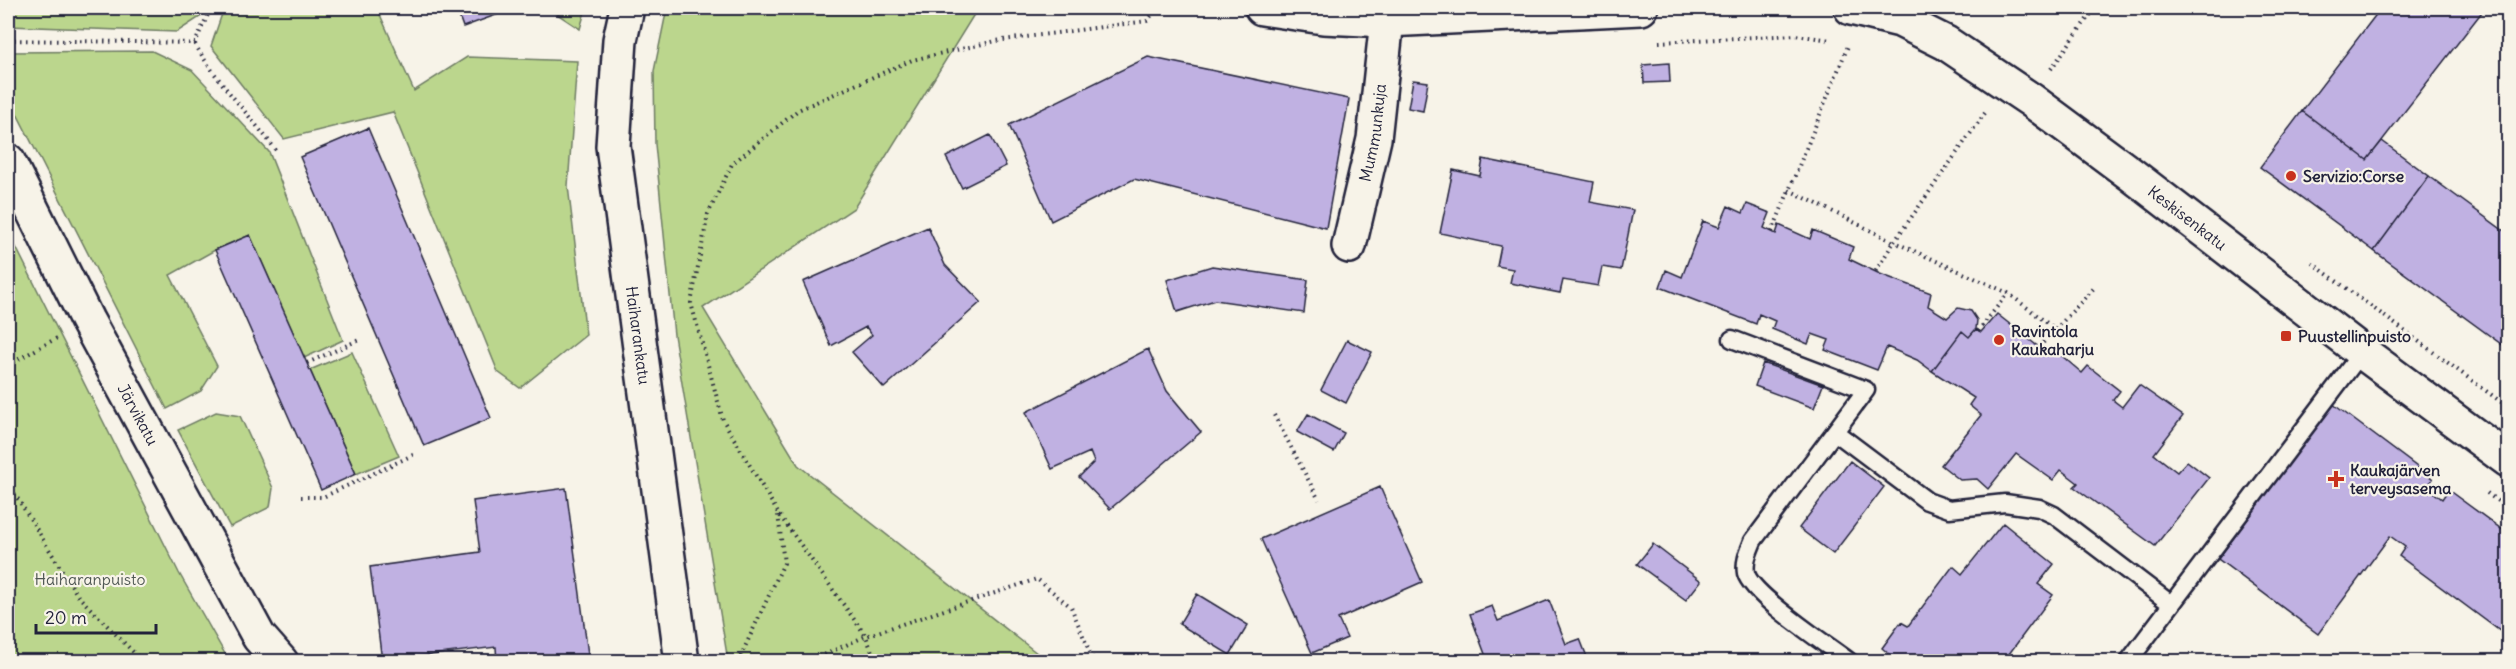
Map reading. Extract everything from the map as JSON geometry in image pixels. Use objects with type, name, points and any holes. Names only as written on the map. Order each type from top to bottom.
[{"type":"street","name":"Haiharankatu","points":[[627,8],[620,40],[613,146],[682,662]]},
{"type":"street","points":[[1262,8],[1323,17],[1387,20],[1641,8]]},
{"type":"street","name":"Keskisenkatu","points":[[1851,8],[1900,20],[1946,43],[2031,100],[2508,460]]},
{"type":"street","name":"Mummunkuja","points":[[1348,246],[1374,139],[1387,20]]},
{"type":"street","name":"Järvikatu","points":[[8,161],[87,320],[259,637],[281,662]]},
{"type":"lane","points":[[1732,339],[1866,390],[1753,541],[1746,558],[1746,573],[1757,591],[1850,662]]},
{"type":"lane","points":[[2128,662],[2362,352]]},
{"type":"lane","points":[[1835,432],[1927,501],[1949,510],[2005,503],[2039,508],[2054,515],[2171,604]]},
{"type":"path","points":[[195,44],[211,8]]},
{"type":"path","points":[[876,662],[866,636],[778,513],[723,420],[691,303],[708,214],[732,164],[798,110],[912,60],[996,41],[1147,21],[1158,8]]},
{"type":"path","points":[[2049,72],[2095,8]]},
{"type":"path","points":[[1653,43],[1795,35],[1850,43],[1772,232]]},
{"type":"path","points":[[8,40],[195,44]]},
{"type":"path","points":[[195,44],[207,65],[256,122],[278,153]]},
{"type":"path","points":[[1977,107],[1994,119]]},
{"type":"path","points":[[1875,272],[1985,113]]},
{"type":"path","points":[[1789,190],[1894,242],[2008,293],[2055,329]]},
{"type":"path","points":[[2039,347],[2095,287]]},
{"type":"path","points":[[1978,331],[2008,293]]},
{"type":"path","points":[[8,365],[87,320]]},
{"type":"path","points":[[307,363],[361,339]]},
{"type":"path","points":[[1274,415],[1319,500]]},
{"type":"path","points":[[301,497],[322,497],[415,454]]},
{"type":"path","points":[[8,483],[78,596],[143,662]]},
{"type":"path","points":[[2480,488],[2508,509]]},
{"type":"path","points":[[738,662],[784,563],[778,513]]},
{"type":"path","points":[[808,662],[866,636],[1037,579],[1071,607],[1094,662]]},
{"type":"green space","points":[[8,8],[204,8],[200,17],[177,32],[8,26]]},
{"type":"green space","points":[[224,8],[377,8],[414,91],[467,57],[577,61],[568,186],[586,335],[520,388],[498,372],[393,112],[284,139],[211,46]]},
{"type":"green space","points":[[548,8],[586,8],[580,29]]},
{"type":"green space","points":[[667,8],[978,8],[854,208],[703,308],[798,465],[1047,661],[728,661],[674,335],[655,144],[654,71]]},
{"type":"green space","points":[[152,51],[192,70],[269,152],[343,340],[304,358],[250,235],[215,250],[170,275],[217,366],[201,391],[167,409],[8,96],[8,52]]},
{"type":"green space","name":"Haiharanpuisto","points":[[8,231],[179,573],[229,661],[8,661]]},
{"type":"green space","points":[[352,352],[399,456],[356,474],[310,370]]},
{"type":"green space","points":[[216,412],[240,416],[273,488],[270,507],[230,527],[178,430]]},
{"type":"building","points":[[456,8],[515,8],[463,27]]},
{"type":"building","points":[[2381,8],[2485,8],[2367,160],[2302,111]]},
{"type":"building","points":[[1148,57],[1349,99],[1326,228],[1134,179],[1051,221],[1009,125]]},
{"type":"building","points":[[1669,63],[1670,82],[1644,83],[1643,65]]},
{"type":"building","points":[[1413,80],[1428,82],[1423,111],[1408,108]]},
{"type":"building","points":[[2302,111],[2367,160],[2382,141],[2429,176],[2374,251],[2260,167]]},
{"type":"building","points":[[368,128],[491,418],[424,446],[300,157]]},
{"type":"building","points":[[990,135],[1006,166],[962,188],[946,157]]},
{"type":"building","points":[[1483,159],[1594,182],[1590,202],[1633,210],[1621,270],[1602,267],[1598,286],[1563,280],[1560,293],[1510,283],[1513,269],[1497,266],[1501,246],[1440,233],[1453,170],[1480,176]]},
{"type":"building","points":[[2429,176],[2508,234],[2508,349],[2374,251]]},
{"type":"building","points":[[1747,204],[1770,213],[1764,228],[1776,234],[1779,225],[1810,239],[1813,230],[1853,247],[1849,259],[1880,274],[1931,293],[1928,306],[1947,318],[1958,308],[1971,311],[1977,320],[1976,329],[1969,337],[1962,331],[1932,371],[1917,360],[1887,347],[1877,370],[1825,350],[1829,340],[1812,334],[1808,344],[1772,329],[1775,321],[1759,314],[1756,324],[1660,287],[1666,270],[1682,277],[1703,221],[1719,227],[1728,206],[1743,213]]},
{"type":"building","points":[[928,227],[945,265],[981,302],[884,388],[852,352],[872,335],[866,327],[831,346],[803,282]]},
{"type":"building","points":[[250,235],[356,474],[321,490],[215,250]]},
{"type":"building","points":[[1212,266],[1308,280],[1304,313],[1215,300],[1177,312],[1167,280]]},
{"type":"building","points":[[1997,314],[2050,356],[2055,350],[2082,373],[2088,366],[2120,391],[2113,400],[2122,407],[2139,385],[2183,416],[2154,454],[2177,472],[2187,461],[2209,478],[2155,546],[2074,487],[2078,483],[2061,470],[2053,480],[2016,454],[1988,489],[1977,479],[1960,480],[1941,465],[1981,415],[1969,405],[1974,398],[1932,371],[1962,331],[1969,337],[1976,329],[1981,332]]},
{"type":"building","points":[[1347,340],[1372,352],[1346,403],[1321,390]]},
{"type":"building","points":[[1148,349],[1167,391],[1201,432],[1110,509],[1079,477],[1094,462],[1090,452],[1052,469],[1026,412]]},
{"type":"building","points":[[1763,363],[1823,385],[1814,408],[1755,386]]},
{"type":"building","points":[[2333,404],[2433,479],[2427,487],[2442,499],[2448,490],[2508,534],[2508,637],[2399,556],[2405,547],[2390,536],[2318,634],[2218,559]]},
{"type":"building","points":[[1308,414],[1344,433],[1334,452],[1297,432]]},
{"type":"building","points":[[1850,461],[1884,487],[1833,554],[1799,528]]},
{"type":"building","points":[[1380,487],[1422,582],[1338,619],[1347,638],[1312,653],[1261,539]]},
{"type":"building","points":[[566,488],[589,662],[497,662],[496,647],[382,661],[370,567],[480,552],[473,501]]},
{"type":"building","points":[[2003,523],[2054,564],[2038,584],[2053,595],[2003,662],[1898,662],[1882,648],[1901,622],[1908,626],[1953,566],[1962,574]]},
{"type":"building","points":[[1653,544],[1701,581],[1686,600],[1637,564]]},
{"type":"building","points":[[1197,594],[1248,625],[1230,655],[1179,624]]},
{"type":"building","points":[[1549,600],[1566,644],[1580,639],[1589,662],[1488,662],[1470,614],[1492,606],[1498,621]]},
{"type":"place","name":"Servizio:Corse","points":[[2291,176]]},
{"type":"place","name":"Puustellinpuisto","points":[[2286,336]]},
{"type":"place","name":"Ravintola Kaukaharju","points":[[1999,340]]},
{"type":"place","name":"Kaukajärven terveysasema","points":[[2336,479]]}]
